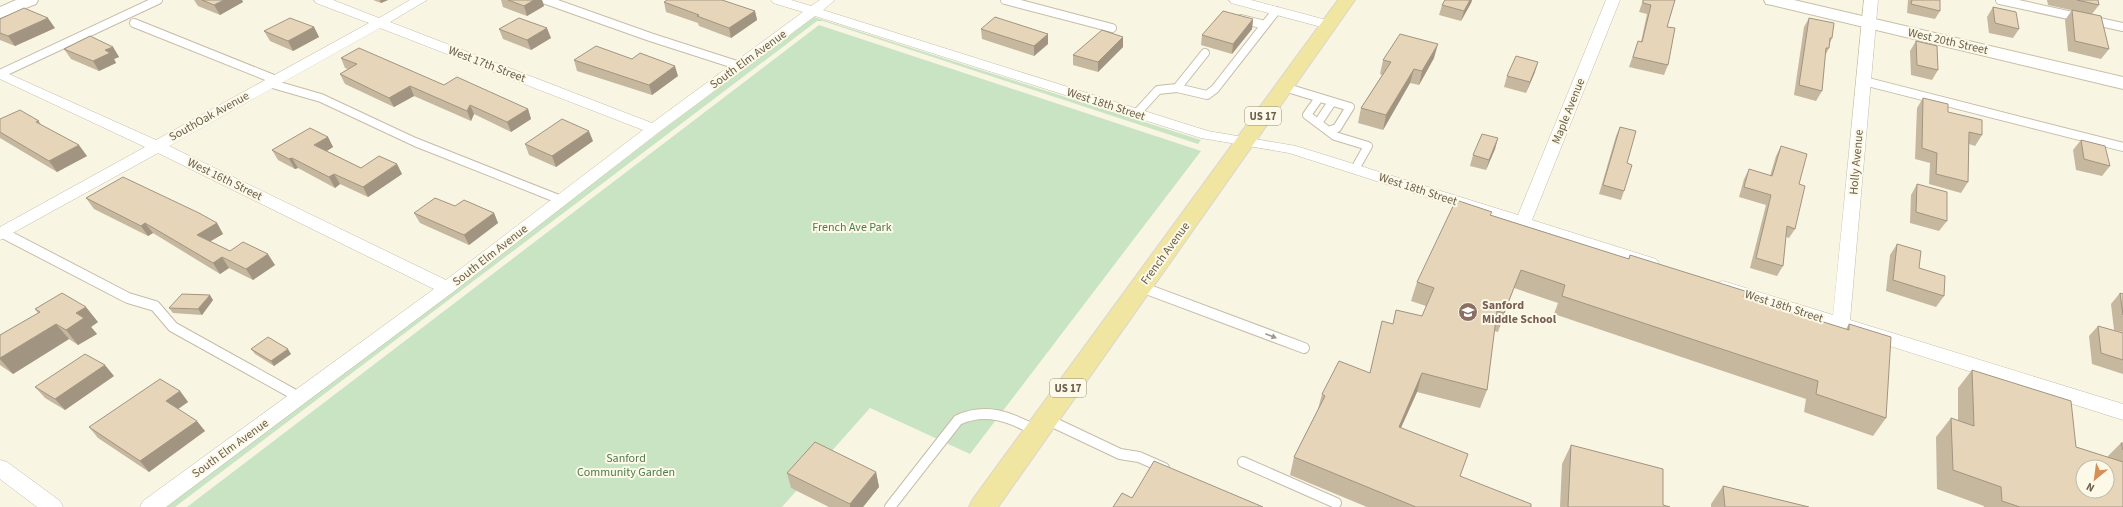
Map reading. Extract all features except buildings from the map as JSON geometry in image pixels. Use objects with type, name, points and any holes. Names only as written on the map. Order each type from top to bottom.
[{"type":"main road","name":"French Avenue","points":[[983,507],[1347,0]]},
{"type":"street","points":[[0,13],[30,0]]},
{"type":"street","name":"West 17th Street","points":[[320,0],[654,129]]},
{"type":"street","name":"SouthOak Avenue","points":[[1,234],[156,146],[420,0]]},
{"type":"street","name":"West 18th Street","points":[[778,0],[1206,135],[1291,149],[1667,269]]},
{"type":"street","name":"South Elm Avenue","points":[[150,507],[447,288],[654,129],[828,0]]},
{"type":"street","points":[[1236,0],[1329,25]]},
{"type":"street","name":"Maple Avenue","points":[[1523,222],[1613,0]]},
{"type":"street","name":"West 20th Street","points":[[1772,0],[2123,83]]},
{"type":"street","name":"Holly Avenue","points":[[1841,324],[1871,0]]},
{"type":"street","name":"West 16th Street","points":[[0,74],[156,146],[447,288]]},
{"type":"street","name":"West 18th Street","points":[[1705,281],[2123,412]]},
{"type":"street","points":[[0,468],[53,507]]},
{"type":"lane","points":[[0,74],[158,0]]},
{"type":"lane","points":[[546,0],[650,37],[740,66]]},
{"type":"lane","points":[[1005,0],[1112,28]]},
{"type":"lane","points":[[2003,0],[2123,27]]},
{"type":"lane","points":[[1137,113],[1158,90],[1177,88],[1207,95],[1215,90],[1276,11]]},
{"type":"lane","points":[[1231,16],[1265,25]]},
{"type":"lane","points":[[134,23],[273,81],[321,98],[415,142],[562,200]]},
{"type":"lane","points":[[1177,88],[1205,53]]},
{"type":"lane","points":[[1864,81],[2123,147]]},
{"type":"lane","points":[[1284,87],[1350,107],[1337,128],[1328,131]]},
{"type":"lane","points":[[1319,98],[1307,115],[1335,136],[1368,146],[1355,169]]},
{"type":"lane","points":[[1318,123],[1332,102]]},
{"type":"lane","points":[[1,234],[128,298],[155,306],[163,313],[173,327],[299,397]]},
{"type":"lane","points":[[1141,287],[1304,348]]},
{"type":"lane","points":[[890,507],[958,420],[964,416],[987,414],[1006,416],[1042,425],[1120,454],[1139,457],[1174,472]]},
{"type":"lane","points":[[1242,462],[1336,503]]},
{"type":"green space","points":[[814,17],[1201,140],[1198,144],[823,21],[817,21],[175,507],[164,507],[464,283],[660,132]]},
{"type":"green space","name":"French Ave Park","points":[[819,25],[1201,151],[970,454],[870,408],[782,507],[187,507]]},
{"type":"place","name":"Sanford Middle School","points":[[1468,312]]},
{"type":"park label","name":"Sanford Community Garden","points":[[626,465]]}]
